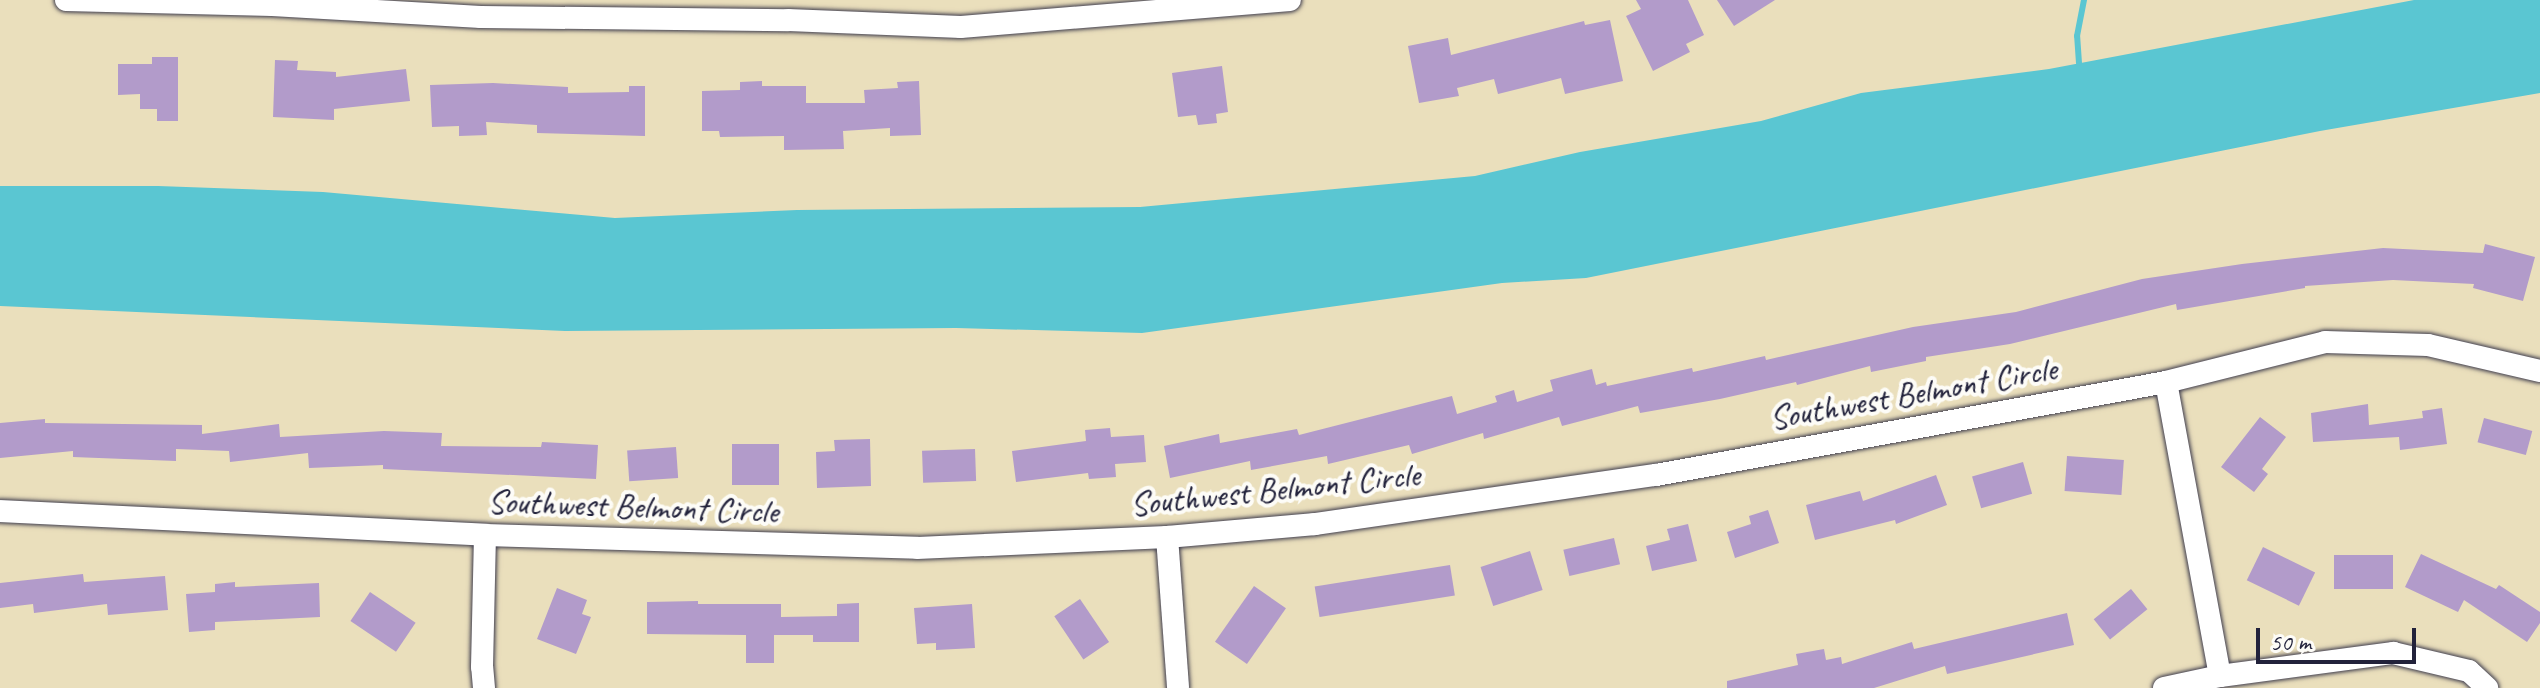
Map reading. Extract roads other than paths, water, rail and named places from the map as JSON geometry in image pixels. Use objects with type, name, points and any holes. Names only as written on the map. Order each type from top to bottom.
[{"type":"street","points":[[66,0],[272,5],[481,17],[788,10],[961,27],[1290,0]]},
{"type":"street","name":"Southwest Belmont Circle","points":[[0,511],[485,535],[917,548],[1167,537],[1315,524],[1656,475],[2166,382],[2325,342],[2428,345],[2540,371]]},
{"type":"street","points":[[2166,382],[2220,676]]},
{"type":"street","points":[[484,688],[485,535]]},
{"type":"street","points":[[1167,537],[1178,688]]},
{"type":"street","points":[[2164,688],[2220,676],[2393,653],[2469,671],[2487,688]]},
{"type":"water","points":[[2414,0],[2540,0],[2540,93],[2320,131],[1586,278],[1502,283],[1142,333],[956,328],[565,331],[0,306],[0,186],[158,186],[323,192],[615,218],[797,210],[1140,207],[1475,176],[1580,152],[1761,121],[1861,93],[2049,69]]},
{"type":"waterway","points":[[2079,63],[2077,36],[2084,0]]}]
